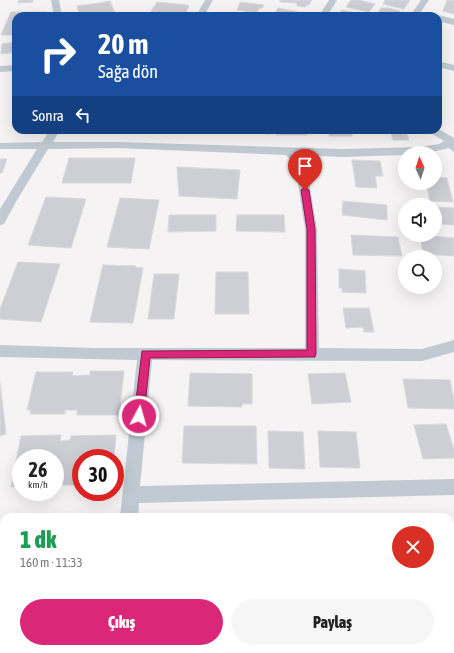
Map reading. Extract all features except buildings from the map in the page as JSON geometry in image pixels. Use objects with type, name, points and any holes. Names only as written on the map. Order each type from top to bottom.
[{"type":"street","points":[[55,0],[57,12]]},
{"type":"street","points":[[202,12],[209,0]]},
{"type":"street","points":[[326,12],[333,0]]},
{"type":"street","points":[[419,12],[425,0]]},
{"type":"street","points":[[442,19],[454,22]]},
{"type":"street","points":[[442,65],[454,68]]},
{"type":"street","points":[[0,69],[12,68]]},
{"type":"street","points":[[0,220],[11,199],[53,134]]},
{"type":"street","points":[[438,134],[453,143]]},
{"type":"street","points":[[0,146],[46,144],[118,145],[343,153],[419,151],[442,147],[453,143]]},
{"type":"street","points":[[289,151],[300,164],[311,229],[312,354]]},
{"type":"street","points":[[0,352],[422,356],[454,346]]},
{"type":"street","points":[[129,513],[145,354]]},
{"type":"street","points":[[130,495],[454,487]]},
{"type":"route","points":[[139,416],[145,354],[312,354],[311,229],[305,190]]}]
